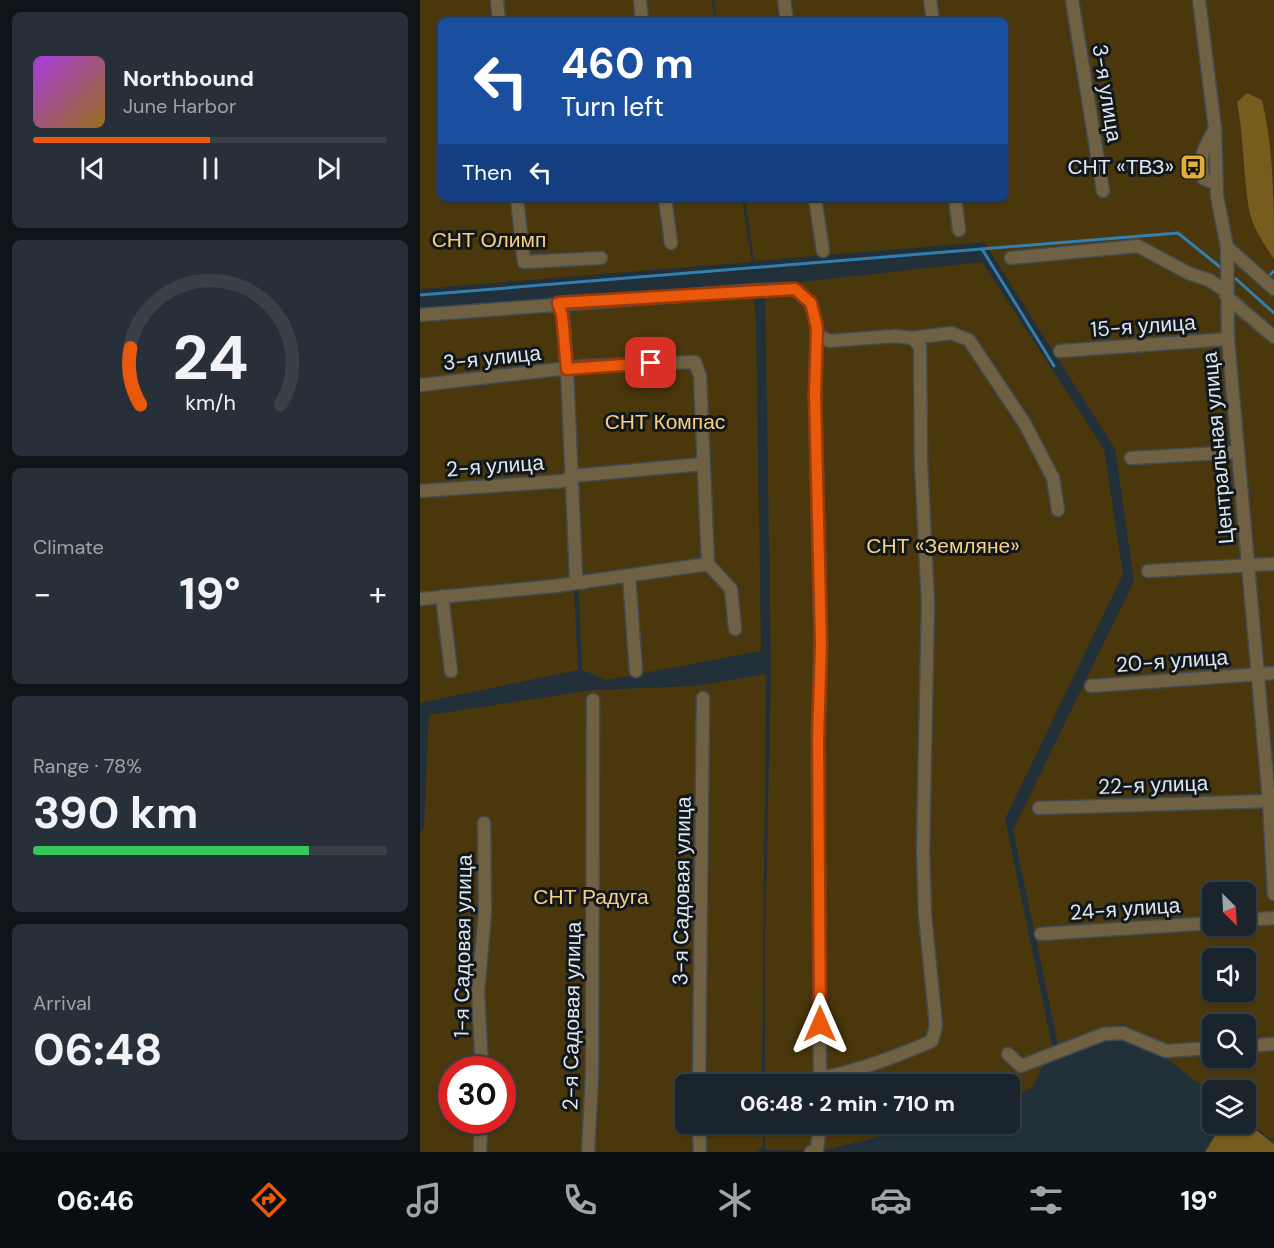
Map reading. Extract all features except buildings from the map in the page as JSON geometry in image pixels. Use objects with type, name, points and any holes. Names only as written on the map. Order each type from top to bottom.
[{"type":"street","points":[[497,0],[499,18]]},
{"type":"street","points":[[640,0],[642,18]]},
{"type":"street","points":[[784,0],[787,18]]},
{"type":"street","points":[[930,0],[933,18]]},
{"type":"street","name":"3-я улица","points":[[1072,0],[1103,191]]},
{"type":"street","name":"Центральная улица","points":[[1199,0],[1215,129],[1216,183],[1220,221],[1227,247],[1228,339],[1257,675],[1271,801],[1274,894]]},
{"type":"street","points":[[517,201],[524,262],[601,258]]},
{"type":"street","points":[[665,201],[671,243]]},
{"type":"street","points":[[815,201],[823,251]]},
{"type":"street","points":[[955,201],[959,230]]},
{"type":"street","points":[[1011,258],[1138,246],[1188,273],[1209,280],[1274,337]]},
{"type":"street","points":[[1227,247],[1274,289]]},
{"type":"street","points":[[420,315],[558,303],[795,289],[811,303],[817,334],[815,395],[821,644],[818,739],[820,1074]]},
{"type":"street","points":[[558,303],[562,315],[567,369],[576,577],[582,583]]},
{"type":"street","points":[[817,334],[829,341],[895,336],[912,338],[951,333],[969,340],[1025,424],[1053,478],[1058,510]]},
{"type":"street","points":[[840,1074],[932,1041],[936,1026],[925,915],[922,850],[928,603],[921,463],[922,365],[920,346],[912,338]]},
{"type":"street","name":"15-я улица","points":[[1060,351],[1228,339]]},
{"type":"street","name":"3-я улица","points":[[420,385],[567,369],[695,362],[700,376],[703,464]]},
{"type":"street","points":[[1131,458],[1237,452]]},
{"type":"street","points":[[703,464],[708,564],[731,589],[735,629]]},
{"type":"street","name":"2-я улица","points":[[420,491],[564,481],[572,476],[703,464]]},
{"type":"street","points":[[420,599],[582,583],[708,564]]},
{"type":"street","points":[[1148,571],[1274,564]]},
{"type":"street","points":[[629,576],[636,671]]},
{"type":"street","points":[[442,596],[452,671]]},
{"type":"street","name":"20-я улица","points":[[1091,686],[1274,673]]},
{"type":"street","name":"3-я Садовая улица","points":[[699,1074],[703,698]]},
{"type":"street","name":"2-я Садовая улица","points":[[588,1152],[592,1075],[593,700]]},
{"type":"street","name":"22-я улица","points":[[1039,808],[1271,801]]},
{"type":"street","name":"1-я Садовая улица","points":[[481,1056],[478,992],[485,912],[484,823]]},
{"type":"street","points":[[1256,919],[1274,918]]},
{"type":"street","name":"24-я улица","points":[[1041,934],[1202,923]]},
{"type":"street","points":[[1008,1054],[1021,1066],[1104,1034],[1123,1033],[1166,1051],[1202,1049]]},
{"type":"street","points":[[1256,1045],[1274,1044]]},
{"type":"street","points":[[480,1152],[481,1134]]},
{"type":"street","points":[[699,1134],[700,1152]]},
{"type":"street","points":[[811,1152],[817,1149],[819,1134]]},
{"type":"green space","name":"СНТ Олимп","points":[[420,0],[712,0],[715,18],[438,18],[438,201],[742,201],[752,262],[420,289]]},
{"type":"green space","points":[[714,0],[1274,0],[1274,1142],[1256,1128],[1256,1080],[1202,1080],[1202,1086],[1123,1024],[1058,1044],[1013,830],[1134,581],[1115,449],[984,242],[754,261],[745,201],[1008,201],[1008,18],[717,18]]},
{"type":"green space","name":"СНТ «Земляне»","points":[[982,262],[1104,449],[1123,574],[1005,819],[1052,1046],[1032,1088],[1020,1092],[1020,1074],[765,1074],[765,942],[771,673],[765,286]]},
{"type":"green space","name":"СНТ Компас","points":[[752,283],[756,320],[761,651],[607,680],[582,670],[568,298]]},
{"type":"green space","points":[[560,298],[578,670],[420,703],[420,311]]},
{"type":"green space","name":"СНТ Радуга","points":[[766,674],[762,1074],[675,1074],[675,1134],[763,1134],[763,1147],[757,1152],[420,1152],[420,834],[424,827],[429,715],[593,690],[696,686]]},
{"type":"green space","points":[[765,1134],[889,1134],[822,1151],[765,1150]]},
{"type":"shaded area","points":[[1247,93],[1262,100],[1266,119],[1272,178],[1274,259],[1256,229],[1249,209],[1237,102]]},
{"type":"shaded area","points":[[1256,1130],[1274,1144],[1274,1152],[1205,1152],[1216,1134],[1256,1134]]},
{"type":"waterway","points":[[420,295],[1178,233],[1220,267]]},
{"type":"waterway","points":[[982,249],[1054,366]]},
{"type":"waterway","points":[[1268,277],[1274,271]]},
{"type":"waterway","points":[[1236,279],[1274,313]]},
{"type":"place","name":"СНТ «ТВЗ»","points":[[1193,167]]},
{"type":"route","points":[[651,363],[567,369],[562,315],[558,303],[795,289],[811,303],[817,328],[815,395],[821,644],[818,739],[820,1024]]}]
